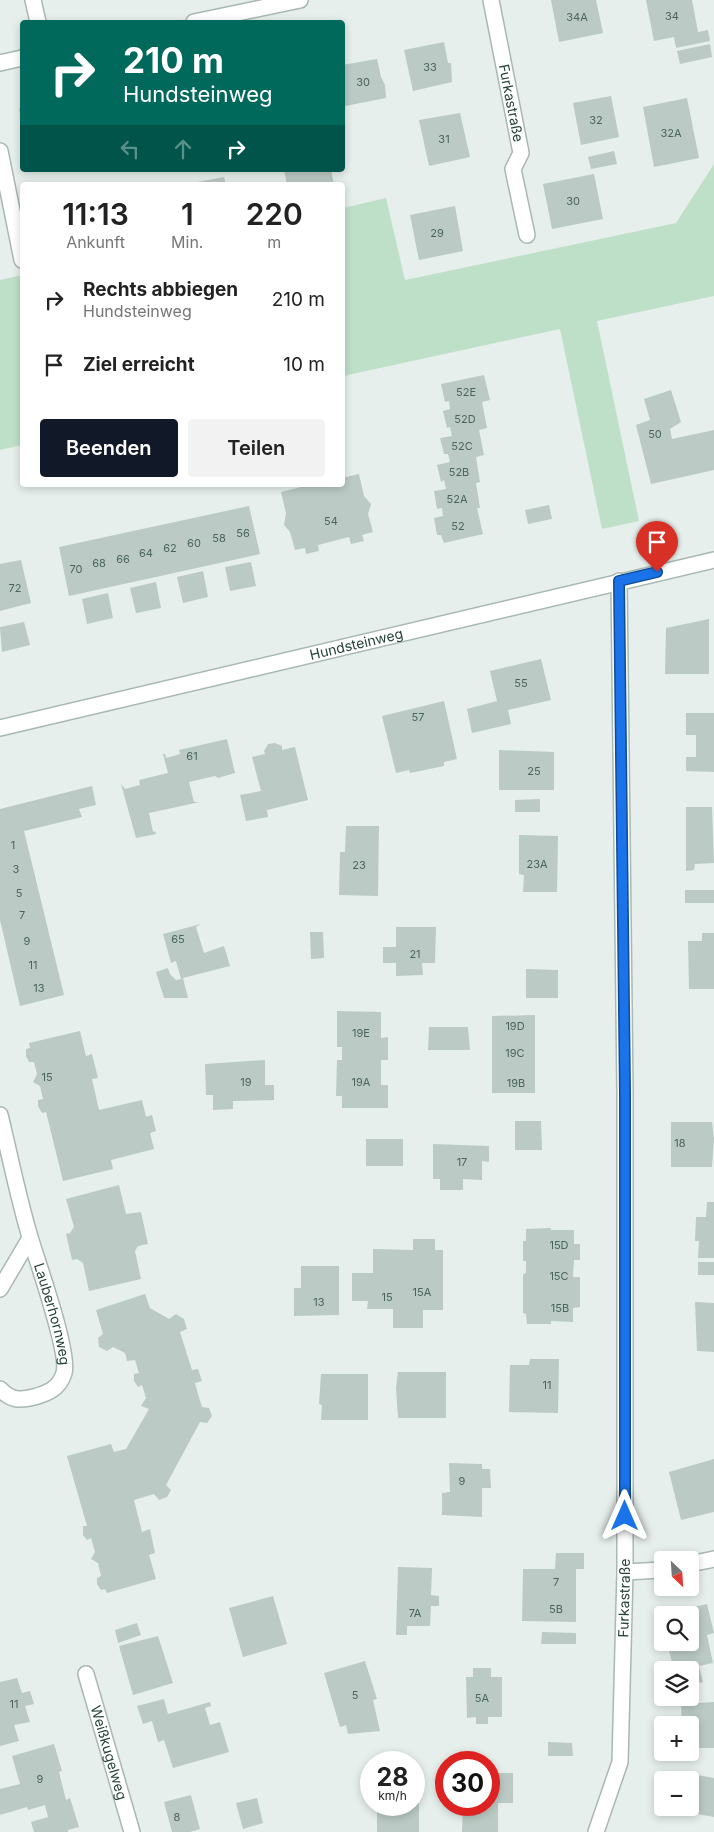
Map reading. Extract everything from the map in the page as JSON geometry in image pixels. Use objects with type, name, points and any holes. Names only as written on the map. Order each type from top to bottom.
[{"type":"street","points":[[34,0],[38,20]]},
{"type":"street","points":[[218,20],[300,0]]},
{"type":"street","name":"Furkastraße","points":[[491,0],[521,153],[513,169],[527,235]]},
{"type":"street","points":[[0,63],[20,58]]},
{"type":"street","points":[[0,151],[20,250]]},
{"type":"street","name":"Hundsteinweg","points":[[0,728],[714,560]]},
{"type":"street","name":"Furkastraße","points":[[596,1832],[620,1762],[625,1572],[625,1093],[619,581]]},
{"type":"street","name":"Lauberhornweg","points":[[0,1115],[30,1238],[40,1264],[61,1344],[65,1371],[59,1384],[50,1392],[21,1401],[8,1397],[0,1389]]},
{"type":"street","name":"Lauberhornweg","points":[[0,1289],[30,1238]]},
{"type":"street","points":[[699,1562],[714,1559]]},
{"type":"street","points":[[625,1572],[654,1570]]},
{"type":"street","name":"Weißkugelweg","points":[[86,1674],[132,1832]]},
{"type":"green space","points":[[714,164],[714,296],[597,321],[639,521],[602,529],[560,329],[345,376],[345,208],[386,198],[405,280],[676,223]]},
{"type":"green space","points":[[20,275],[20,445],[0,450],[0,280]]},
{"type":"building","points":[[551,0],[596,0],[603,33],[559,42]]},
{"type":"building","points":[[646,0],[692,0],[698,32],[708,30],[710,41],[676,48],[674,37],[654,41]]},
{"type":"building","points":[[444,42],[448,63],[451,63],[452,82],[413,91],[404,50]]},
{"type":"building","points":[[710,44],[712,57],[680,64],[677,51]]},
{"type":"building","points":[[377,59],[385,85],[386,98],[345,106],[345,64]]},
{"type":"building","points":[[611,96],[619,137],[581,145],[573,103]]},
{"type":"building","points":[[687,98],[699,158],[654,167],[643,107]]},
{"type":"building","points":[[460,113],[470,157],[429,166],[419,120]]},
{"type":"building","points":[[614,151],[617,164],[591,169],[588,157]]},
{"type":"building","points":[[284,172],[331,172],[333,182],[286,182]]},
{"type":"building","points":[[594,174],[603,219],[552,229],[543,184]]},
{"type":"building","points":[[224,177],[225,182],[198,182]]},
{"type":"building","points":[[455,206],[463,251],[419,260],[410,215]]},
{"type":"building","points":[[484,375],[490,400],[482,402],[487,428],[479,430],[484,455],[476,457],[480,482],[476,483],[480,508],[477,508],[483,534],[444,543],[441,535],[437,535],[434,518],[443,516],[442,508],[437,509],[434,491],[446,489],[444,480],[441,482],[437,465],[450,462],[448,454],[444,454],[440,438],[452,436],[450,427],[447,428],[443,411],[450,409],[449,401],[445,402],[441,384]]},
{"type":"building","points":[[671,390],[681,422],[670,429],[672,439],[714,430],[714,470],[651,484],[636,425],[650,420],[644,399]]},
{"type":"building","points":[[359,474],[364,496],[371,504],[368,514],[373,532],[362,535],[364,541],[351,544],[349,537],[318,545],[319,551],[306,554],[305,548],[295,550],[290,532],[284,525],[286,513],[281,492],[301,487],[345,487],[345,477]]},
{"type":"building","points":[[549,505],[552,519],[528,524],[525,510]]},
{"type":"building","points":[[249,506],[260,554],[69,596],[59,547]]},
{"type":"building","points":[[21,560],[31,603],[0,611],[0,564]]},
{"type":"building","points":[[251,562],[256,586],[230,591],[225,567]]},
{"type":"building","points":[[203,571],[208,597],[183,603],[177,577]]},
{"type":"building","points":[[156,582],[161,608],[136,613],[130,588]]},
{"type":"building","points":[[108,593],[113,618],[87,624],[82,599]]},
{"type":"building","points":[[709,619],[709,674],[665,674],[666,628]]},
{"type":"building","points":[[24,622],[30,645],[2,652],[0,627]]},
{"type":"building","points":[[541,659],[551,700],[508,710],[511,724],[472,733],[467,709],[497,701],[490,671]]},
{"type":"building","points":[[444,701],[457,759],[444,762],[444,766],[410,773],[409,770],[396,773],[382,716]]},
{"type":"building","points":[[686,713],[714,713],[714,772],[686,771],[686,757],[696,757],[696,735],[686,735]]},
{"type":"building","points":[[227,739],[235,773],[218,778],[215,776],[189,782],[194,802],[200,802],[149,813],[153,832],[155,831],[156,834],[136,838],[121,784],[125,789],[140,785],[139,780],[168,773],[163,754],[165,754],[166,758],[180,754],[179,750]]},
{"type":"building","points":[[275,743],[282,746],[282,750],[295,747],[308,800],[267,810],[268,817],[246,821],[240,795],[261,791],[252,757],[265,754],[264,751],[268,744]]},
{"type":"building","points":[[499,750],[554,752],[554,790],[499,790]]},
{"type":"building","points":[[92,786],[96,805],[79,809],[82,817],[24,831],[64,995],[20,1006],[0,920],[0,809]]},
{"type":"building","points":[[540,799],[540,812],[515,812],[515,800]]},
{"type":"building","points":[[686,807],[712,807],[714,863],[695,864],[694,870],[686,871]]},
{"type":"building","points":[[346,826],[379,826],[378,896],[339,895],[340,852],[345,852]]},
{"type":"building","points":[[519,835],[558,836],[557,892],[523,892],[524,875],[519,874]]},
{"type":"building","points":[[685,890],[714,890],[714,903],[685,903]]},
{"type":"building","points":[[201,924],[196,927],[204,953],[224,946],[230,966],[183,978],[188,998],[164,998],[156,972],[168,968],[170,974],[176,980],[181,979],[176,961],[171,963],[163,934]]},
{"type":"building","points":[[396,927],[436,927],[435,963],[422,963],[423,975],[396,976],[396,963],[383,963],[383,947],[396,947]]},
{"type":"building","points":[[310,932],[323,932],[324,958],[311,959]]},
{"type":"building","points":[[702,933],[714,933],[714,989],[689,989],[688,941],[702,941]]},
{"type":"building","points":[[526,969],[558,970],[558,998],[526,998]]},
{"type":"building","points":[[337,1011],[381,1012],[381,1038],[388,1037],[388,1060],[381,1060],[381,1085],[388,1085],[388,1108],[342,1108],[342,1096],[336,1096],[337,1060],[342,1060],[342,1047],[337,1047]]},
{"type":"building","points":[[535,1015],[535,1093],[492,1093],[492,1016]]},
{"type":"building","points":[[429,1027],[468,1027],[470,1050],[428,1050]]},
{"type":"building","points":[[80,1031],[86,1056],[92,1054],[98,1078],[92,1079],[99,1110],[142,1100],[146,1117],[152,1115],[156,1131],[150,1133],[154,1149],[111,1160],[113,1169],[63,1181],[46,1112],[42,1113],[38,1106],[38,1100],[43,1099],[40,1086],[33,1082],[37,1074],[34,1062],[29,1062],[26,1056],[26,1049],[30,1048],[29,1043]]},
{"type":"building","points":[[265,1060],[265,1085],[274,1085],[274,1100],[233,1101],[233,1109],[213,1110],[213,1095],[206,1095],[205,1064]]},
{"type":"building","points":[[515,1121],[541,1121],[542,1150],[515,1150]]},
{"type":"building","points":[[671,1122],[712,1122],[714,1138],[712,1167],[671,1167]]},
{"type":"building","points":[[366,1139],[403,1139],[403,1166],[366,1166]]},
{"type":"building","points":[[433,1144],[489,1146],[489,1162],[482,1161],[482,1180],[463,1179],[463,1190],[440,1190],[440,1179],[433,1179]]},
{"type":"building","points":[[119,1185],[126,1214],[141,1212],[148,1244],[138,1246],[135,1251],[141,1279],[89,1291],[83,1263],[77,1259],[72,1260],[66,1234],[70,1233],[74,1227],[66,1199]]},
{"type":"building","points":[[707,1202],[714,1202],[714,1258],[698,1258],[699,1241],[695,1241],[696,1217],[706,1217]]},
{"type":"building","points":[[551,1228],[551,1230],[574,1230],[574,1244],[580,1244],[580,1260],[574,1260],[573,1277],[580,1277],[580,1307],[573,1308],[573,1322],[551,1321],[551,1324],[527,1324],[526,1314],[523,1313],[523,1274],[526,1273],[526,1261],[523,1261],[523,1241],[526,1241],[526,1229]]},
{"type":"building","points":[[413,1239],[435,1239],[435,1250],[443,1250],[443,1310],[423,1310],[423,1328],[393,1328],[393,1309],[367,1309],[368,1301],[352,1301],[352,1273],[373,1273],[373,1249],[413,1250]]},
{"type":"building","points":[[698,1262],[714,1262],[714,1275],[698,1275]]},
{"type":"building","points":[[301,1266],[339,1266],[339,1315],[294,1316],[294,1288],[301,1288]]},
{"type":"building","points":[[145,1294],[150,1308],[169,1319],[176,1314],[184,1319],[187,1329],[180,1332],[192,1370],[198,1369],[202,1381],[195,1383],[202,1407],[209,1408],[212,1416],[207,1423],[200,1422],[166,1485],[171,1490],[167,1497],[159,1500],[154,1494],[134,1500],[142,1532],[150,1529],[155,1553],[149,1555],[156,1579],[107,1593],[105,1589],[101,1590],[97,1584],[97,1578],[101,1576],[98,1563],[91,1559],[95,1552],[91,1538],[87,1540],[83,1535],[83,1526],[87,1526],[67,1456],[111,1444],[114,1452],[126,1449],[149,1409],[141,1406],[146,1398],[142,1385],[138,1387],[134,1381],[134,1374],[139,1373],[135,1360],[127,1361],[125,1353],[113,1347],[107,1351],[99,1347],[98,1338],[103,1334],[96,1310]]},
{"type":"building","points":[[695,1302],[714,1303],[714,1352],[697,1351]]},
{"type":"building","points":[[530,1359],[559,1359],[558,1413],[509,1412],[510,1365],[529,1365]]},
{"type":"building","points":[[398,1372],[446,1372],[446,1418],[398,1418],[396,1388]]},
{"type":"building","points":[[321,1374],[368,1374],[368,1420],[321,1420],[322,1405],[319,1404]]},
{"type":"building","points":[[714,1459],[714,1512],[681,1520],[669,1472]]},
{"type":"building","points":[[449,1463],[482,1464],[482,1469],[490,1469],[491,1488],[482,1488],[482,1517],[442,1515],[442,1493],[450,1492]]},
{"type":"building","points":[[556,1553],[584,1553],[584,1569],[576,1569],[576,1622],[522,1621],[523,1569],[555,1569]]},
{"type":"building","points":[[398,1567],[432,1568],[431,1595],[439,1596],[439,1606],[431,1606],[430,1626],[407,1626],[407,1635],[396,1635]]},
{"type":"building","points":[[273,1596],[287,1644],[243,1657],[229,1608]]},
{"type":"building","points":[[707,1604],[714,1633],[707,1635],[713,1663],[699,1666],[699,1661],[672,1661],[669,1651],[699,1651],[698,1606]]},
{"type":"building","points":[[137,1623],[141,1635],[118,1643],[115,1630]]},
{"type":"building","points":[[542,1632],[576,1633],[576,1644],[541,1644]]},
{"type":"building","points":[[158,1636],[173,1683],[133,1695],[119,1646]]},
{"type":"building","points":[[365,1661],[377,1699],[373,1700],[380,1731],[348,1734],[346,1725],[340,1727],[324,1673]]},
{"type":"building","points":[[699,1666],[703,1682],[699,1683]]},
{"type":"building","points":[[473,1668],[491,1668],[491,1677],[502,1677],[502,1717],[488,1717],[488,1724],[476,1724],[476,1717],[467,1718],[466,1677],[473,1677]]},
{"type":"building","points":[[17,1678],[22,1693],[30,1691],[34,1704],[25,1706],[30,1722],[14,1725],[19,1741],[0,1746],[0,1682]]},
{"type":"building","points":[[164,1699],[168,1714],[210,1702],[211,1706],[205,1708],[210,1725],[220,1722],[229,1752],[173,1768],[164,1740],[158,1742],[152,1721],[143,1724],[137,1706]]},
{"type":"building","points":[[714,1702],[714,1748],[699,1748],[699,1716],[682,1716],[681,1706],[699,1706],[699,1703]]},
{"type":"building","points":[[548,1742],[572,1743],[573,1756],[548,1756]]},
{"type":"building","points":[[54,1744],[62,1771],[59,1772],[66,1800],[70,1798],[79,1827],[68,1830],[68,1832],[34,1832],[31,1822],[48,1817],[45,1805],[28,1810],[27,1807],[0,1815],[0,1789],[20,1784],[12,1756]]},
{"type":"building","points":[[500,1773],[513,1773],[513,1803],[500,1803]]},
{"type":"building","points":[[699,1775],[714,1778],[714,1817],[699,1814]]},
{"type":"building","points":[[191,1795],[200,1829],[190,1832],[172,1832],[164,1802]]},
{"type":"building","points":[[257,1798],[263,1823],[243,1829],[236,1803]]},
{"type":"building","points":[[377,1816],[419,1816],[419,1832],[377,1832]]},
{"type":"building","points":[[463,1816],[498,1816],[498,1832],[462,1832]]},
{"type":"route","points":[[625,1516],[625,1093],[619,581],[657,572]]}]
